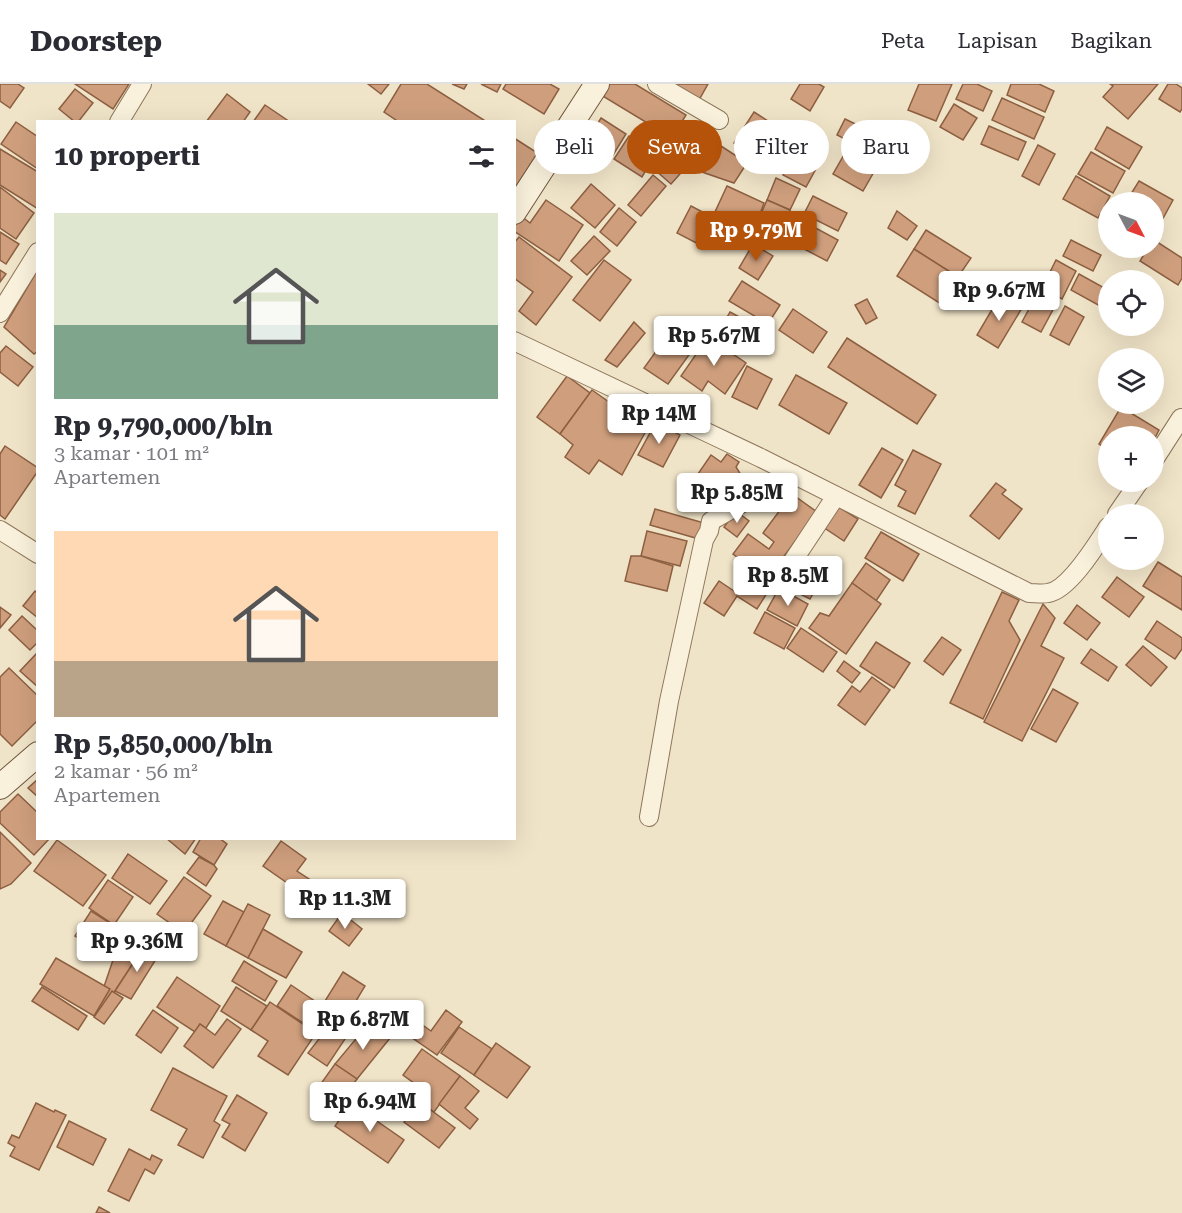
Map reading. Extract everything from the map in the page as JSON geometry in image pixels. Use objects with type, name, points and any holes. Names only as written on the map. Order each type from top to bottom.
[{"type":"street","points":[[120,120],[142,84]]},
{"type":"street","points":[[516,209],[597,84]]},
{"type":"street","points":[[657,84],[719,120]]},
{"type":"street","points":[[0,313],[36,255]]},
{"type":"street","points":[[516,342],[761,458],[1029,593],[1049,593],[1063,586],[1098,543]]},
{"type":"street","points":[[1164,445],[1182,418]]},
{"type":"street","points":[[649,817],[669,701],[704,540],[711,520],[793,474]]},
{"type":"street","points":[[779,582],[836,496]]},
{"type":"street","points":[[0,530],[36,553]]},
{"type":"street","points":[[0,787],[36,756]]},
{"type":"building","points":[[0,84],[18,84],[24,88],[10,108],[0,101]]},
{"type":"building","points":[[75,84],[129,84],[113,109]]},
{"type":"building","points":[[368,84],[389,84],[381,94]]},
{"type":"building","points":[[401,84],[427,84],[484,120],[396,120],[384,112]]},
{"type":"building","points":[[452,84],[467,84],[464,89]]},
{"type":"building","points":[[481,84],[501,84],[497,92]]},
{"type":"building","points":[[506,84],[550,84],[559,89],[544,114],[503,89]]},
{"type":"building","points":[[607,84],[635,84],[686,115],[683,120],[642,120],[601,95]]},
{"type":"building","points":[[671,84],[708,84],[699,100]]},
{"type":"building","points":[[800,84],[819,84],[824,87],[810,111],[791,99]]},
{"type":"building","points":[[919,84],[952,84],[936,121],[908,110]]},
{"type":"building","points":[[963,84],[977,84],[992,91],[983,111],[956,99]]},
{"type":"building","points":[[1011,84],[1039,84],[1054,91],[1045,112],[1007,95]]},
{"type":"building","points":[[1110,84],[1158,84],[1128,119],[1103,97],[1113,86]]},
{"type":"building","points":[[1168,84],[1176,84],[1182,88],[1180,112],[1159,99]]},
{"type":"building","points":[[75,89],[93,103],[80,120],[73,120],[59,109]]},
{"type":"building","points":[[227,94],[250,112],[244,120],[208,120]]},
{"type":"building","points":[[1002,98],[1044,117],[1034,139],[992,120]]},
{"type":"building","points":[[954,104],[977,118],[963,140],[940,127]]},
{"type":"building","points":[[265,105],[287,120],[254,120]]},
{"type":"building","points":[[754,112],[766,120],[749,120]]},
{"type":"building","points":[[16,122],[36,136],[36,168],[1,144]]},
{"type":"building","points":[[989,126],[1026,142],[1018,160],[981,144]]},
{"type":"building","points":[[615,127],[626,134],[615,152]]},
{"type":"building","points":[[1107,127],[1142,147],[1129,169],[1095,149]]},
{"type":"building","points":[[516,139],[534,151],[534,162],[516,190]]},
{"type":"building","points":[[627,139],[627,167],[615,157]]},
{"type":"building","points":[[1038,145],[1055,154],[1039,185],[1022,176]]},
{"type":"building","points":[[722,147],[734,154],[734,174],[740,174],[734,183],[708,174],[722,174]]},
{"type":"building","points":[[0,149],[36,171],[36,208],[0,185]]},
{"type":"building","points":[[1091,152],[1125,171],[1114,192],[1078,174]]},
{"type":"building","points":[[841,160],[841,174],[873,174],[863,191],[833,174]]},
{"type":"building","points":[[660,174],[680,174],[671,184]]},
{"type":"building","points":[[784,174],[813,174],[806,187]]},
{"type":"building","points":[[653,175],[666,186],[641,216],[628,205]]},
{"type":"building","points":[[1076,176],[1103,192],[1098,192],[1098,218],[1063,199]]},
{"type":"building","points":[[776,178],[800,189],[790,210],[767,200]]},
{"type":"building","points":[[1139,181],[1159,192],[1132,192]]},
{"type":"building","points":[[591,184],[615,205],[595,228],[571,208]]},
{"type":"building","points":[[727,186],[764,203],[756,225],[752,229],[715,212]]},
{"type":"building","points":[[0,187],[34,213],[16,239],[0,228]]},
{"type":"building","points":[[1164,195],[1173,200],[1164,216]]},
{"type":"building","points":[[813,196],[847,213],[838,231],[804,214]]},
{"type":"building","points":[[546,200],[583,225],[559,261],[516,232],[516,222],[521,216],[530,223]]},
{"type":"building","points":[[767,200],[790,210],[779,234],[756,225]]},
{"type":"building","points":[[691,206],[718,220],[704,247],[677,233]]},
{"type":"building","points":[[619,208],[636,222],[617,246],[600,232]]},
{"type":"building","points":[[897,211],[917,226],[907,240],[888,228]]},
{"type":"building","points":[[797,218],[838,240],[827,261],[785,239]]},
{"type":"building","points":[[926,230],[971,258],[958,277],[914,249]]},
{"type":"building","points":[[0,232],[19,244],[6,264],[0,260]]},
{"type":"building","points":[[594,236],[610,251],[587,275],[571,261]]},
{"type":"building","points":[[519,237],[572,277],[536,325],[519,311],[533,292],[516,279],[516,241]]},
{"type":"building","points":[[1071,240],[1098,254],[1100,258],[1093,271],[1063,256]]},
{"type":"building","points":[[753,244],[773,256],[758,280],[739,268]]},
{"type":"building","points":[[1164,246],[1182,258],[1182,278],[1178,285],[1164,276],[1164,270],[1154,270],[1140,261],[1142,258],[1164,258]]},
{"type":"building","points":[[914,249],[958,277],[941,304],[897,276]]},
{"type":"building","points":[[604,260],[631,280],[600,321],[573,300]]},
{"type":"building","points":[[1056,260],[1076,271],[1062,299],[1042,288]]},
{"type":"building","points":[[0,270],[6,274],[0,282]]},
{"type":"building","points":[[36,272],[36,352],[34,354],[4,327]]},
{"type":"building","points":[[1079,274],[1098,284],[1098,305],[1071,290]]},
{"type":"building","points":[[742,281],[780,305],[768,324],[729,301]]},
{"type":"building","points":[[1037,294],[1056,304],[1041,332],[1022,322]]},
{"type":"building","points":[[1000,296],[1022,308],[998,348],[977,335]]},
{"type":"building","points":[[867,299],[877,318],[866,324],[855,305]]},
{"type":"building","points":[[1065,306],[1084,317],[1069,345],[1050,335]]},
{"type":"building","points":[[793,309],[827,332],[813,353],[779,330]]},
{"type":"building","points":[[730,312],[758,327],[745,351],[717,335]]},
{"type":"building","points":[[680,318],[704,334],[668,384],[644,368]]},
{"type":"building","points":[[634,322],[645,333],[617,367],[605,360]]},
{"type":"building","points":[[708,337],[746,363],[725,394],[708,381],[702,391],[681,376]]},
{"type":"building","points":[[847,338],[936,395],[917,424],[828,367]]},
{"type":"building","points":[[6,346],[33,367],[18,386],[0,372],[0,353]]},
{"type":"building","points":[[747,366],[772,379],[757,409],[732,397]]},
{"type":"building","points":[[796,375],[847,403],[829,434],[779,405]]},
{"type":"building","points":[[567,376],[590,393],[560,434],[537,417]]},
{"type":"building","points":[[592,390],[647,429],[622,475],[599,460],[589,474],[565,457],[573,445],[560,434]]},
{"type":"building","points":[[1117,414],[1133,414],[1152,426],[1110,426]]},
{"type":"building","points":[[656,422],[680,435],[663,467],[638,455]]},
{"type":"building","points":[[5,446],[36,467],[36,474],[5,519],[0,515],[0,454]]},
{"type":"building","points":[[882,448],[903,460],[881,498],[859,485]]},
{"type":"building","points":[[913,450],[941,464],[915,514],[898,506],[906,491],[895,485]]},
{"type":"building","points":[[727,454],[739,462],[736,467],[741,475],[720,504],[691,484],[711,455],[721,462]]},
{"type":"building","points":[[996,483],[1006,490],[1002,494],[1022,509],[999,539],[970,516]]},
{"type":"building","points":[[792,494],[817,512],[767,579],[733,554],[748,534],[769,549],[774,542],[763,533]]},
{"type":"building","points":[[837,506],[858,519],[844,541],[823,527]]},
{"type":"building","points":[[655,509],[704,523],[699,539],[650,525]]},
{"type":"building","points":[[736,511],[749,521],[737,537],[724,527]]},
{"type":"building","points":[[647,531],[687,541],[680,566],[641,556]]},
{"type":"building","points":[[881,532],[919,554],[903,581],[865,558]]},
{"type":"building","points":[[631,556],[641,556],[673,566],[667,591],[625,581]]},
{"type":"building","points":[[794,562],[822,577],[810,599],[782,585]]},
{"type":"building","points":[[866,563],[890,580],[876,601],[852,583]]},
{"type":"building","points":[[1164,566],[1182,577],[1182,610],[1143,586],[1153,570],[1164,570]]},
{"type":"building","points":[[748,570],[772,585],[757,609],[737,596],[724,616],[704,603],[719,581],[734,591]]},
{"type":"building","points":[[1117,577],[1144,597],[1129,617],[1102,597]]},
{"type":"building","points":[[852,583],[881,604],[846,654],[809,628],[820,613],[829,616]]},
{"type":"building","points":[[779,588],[808,604],[797,626],[767,610]]},
{"type":"building","points":[[35,591],[36,616],[23,606]]},
{"type":"building","points":[[1002,592],[1019,600],[1009,621],[1020,640],[983,719],[950,703]]},
{"type":"building","points":[[1043,604],[1055,618],[1041,646],[1064,658],[1022,741],[984,722]]},
{"type":"building","points":[[1077,605],[1100,623],[1087,640],[1064,623]]},
{"type":"building","points":[[0,607],[11,615],[0,628]]},
{"type":"building","points":[[765,612],[795,628],[784,649],[754,633]]},
{"type":"building","points":[[22,616],[36,629],[36,644],[30,650],[9,630]]},
{"type":"building","points":[[1157,621],[1182,638],[1182,649],[1175,659],[1145,639]]},
{"type":"building","points":[[801,628],[837,652],[823,672],[787,648]]},
{"type":"building","points":[[942,637],[961,650],[943,675],[924,661]]},
{"type":"building","points":[[876,642],[910,663],[894,688],[860,666]]},
{"type":"building","points":[[1143,646],[1167,667],[1151,686],[1126,665]]},
{"type":"building","points":[[1091,649],[1117,667],[1108,681],[1081,663]]},
{"type":"building","points":[[36,654],[36,685],[20,671]]},
{"type":"building","points":[[844,661],[860,673],[852,683],[837,671]]},
{"type":"building","points":[[9,668],[36,694],[36,722],[12,746],[0,734],[0,677]]},
{"type":"building","points":[[872,677],[890,690],[865,725],[838,705],[852,686],[860,692]]},
{"type":"building","points":[[1053,689],[1078,703],[1056,742],[1031,729]]},
{"type":"building","points":[[36,781],[36,795],[28,788]]},
{"type":"building","points":[[18,794],[36,811],[36,840],[48,840],[34,855],[0,823],[0,812]]},
{"type":"building","points":[[0,832],[31,863],[11,884],[0,889]]},
{"type":"building","points":[[57,840],[106,875],[83,906],[34,871]]},
{"type":"building","points":[[168,840],[195,840],[185,854]]},
{"type":"building","points":[[200,840],[222,840],[227,844],[214,865],[193,852]]},
{"type":"building","points":[[281,841],[306,859],[297,871],[312,881],[303,894],[263,866]]},
{"type":"building","points":[[128,854],[167,881],[150,904],[112,878]]},
{"type":"building","points":[[199,857],[217,869],[206,886],[187,873]]},
{"type":"building","points":[[184,877],[211,896],[184,933],[157,914]]},
{"type":"building","points":[[108,880],[133,897],[114,925],[89,908]]},
{"type":"building","points":[[223,901],[244,912],[226,946],[204,934]]},
{"type":"building","points":[[248,904],[270,915],[248,958],[226,946]]},
{"type":"building","points":[[91,911],[145,945],[115,991],[94,1016],[113,960],[75,936]]},
{"type":"building","points":[[342,913],[362,929],[349,946],[329,931]]},
{"type":"building","points":[[263,929],[302,952],[286,978],[248,958]]},
{"type":"building","points":[[145,945],[158,956],[131,999],[115,991]]},
{"type":"building","points":[[56,958],[110,989],[94,1016],[40,984]]},
{"type":"building","points":[[244,961],[277,981],[265,1001],[232,981]]},
{"type":"building","points":[[343,972],[365,986],[347,1016],[325,1001]]},
{"type":"building","points":[[177,977],[220,1006],[206,1028],[200,1024],[195,1032],[157,1007]]},
{"type":"building","points":[[291,985],[328,1010],[314,1030],[277,1006]]},
{"type":"building","points":[[42,987],[87,1016],[78,1030],[32,1001]]},
{"type":"building","points":[[236,987],[267,1006],[251,1030],[221,1011]]},
{"type":"building","points":[[112,991],[123,998],[104,1024],[94,1017]]},
{"type":"building","points":[[270,1002],[316,1033],[288,1075],[258,1056],[268,1041],[251,1030]]},
{"type":"building","points":[[153,1010],[178,1028],[161,1053],[136,1035]]},
{"type":"building","points":[[446,1010],[462,1022],[437,1055],[411,1037],[421,1024],[431,1031]]},
{"type":"building","points":[[336,1017],[351,1030],[327,1066],[308,1053]]},
{"type":"building","points":[[227,1019],[241,1029],[213,1068],[184,1046],[200,1024],[215,1035]]},
{"type":"building","points":[[370,1022],[390,1038],[357,1079],[335,1064]]},
{"type":"building","points":[[459,1027],[492,1049],[474,1075],[441,1053]]},
{"type":"building","points":[[496,1043],[530,1067],[507,1098],[474,1075]]},
{"type":"building","points":[[422,1049],[460,1076],[434,1112],[415,1099],[422,1089],[403,1075]]},
{"type":"building","points":[[335,1064],[357,1079],[342,1100],[320,1085]]},
{"type":"building","points":[[173,1068],[227,1096],[214,1121],[220,1125],[203,1158],[178,1145],[187,1129],[151,1110]]},
{"type":"building","points":[[460,1076],[479,1091],[465,1108],[478,1119],[470,1129],[439,1104]]},
{"type":"building","points":[[237,1095],[267,1113],[245,1151],[222,1137],[230,1124],[222,1120]]},
{"type":"building","points":[[420,1102],[455,1128],[439,1148],[404,1122]]},
{"type":"building","points":[[36,1103],[66,1115],[39,1170],[10,1156],[15,1147],[8,1143],[12,1135],[19,1138]]},
{"type":"building","points":[[351,1103],[404,1140],[388,1163],[335,1126]]},
{"type":"building","points":[[69,1121],[106,1139],[93,1165],[57,1147]]},
{"type":"building","points":[[129,1149],[150,1160],[152,1155],[162,1160],[154,1174],[145,1169],[129,1201],[108,1191]]},
{"type":"building","points":[[99,1207],[110,1213],[96,1213]]}]
